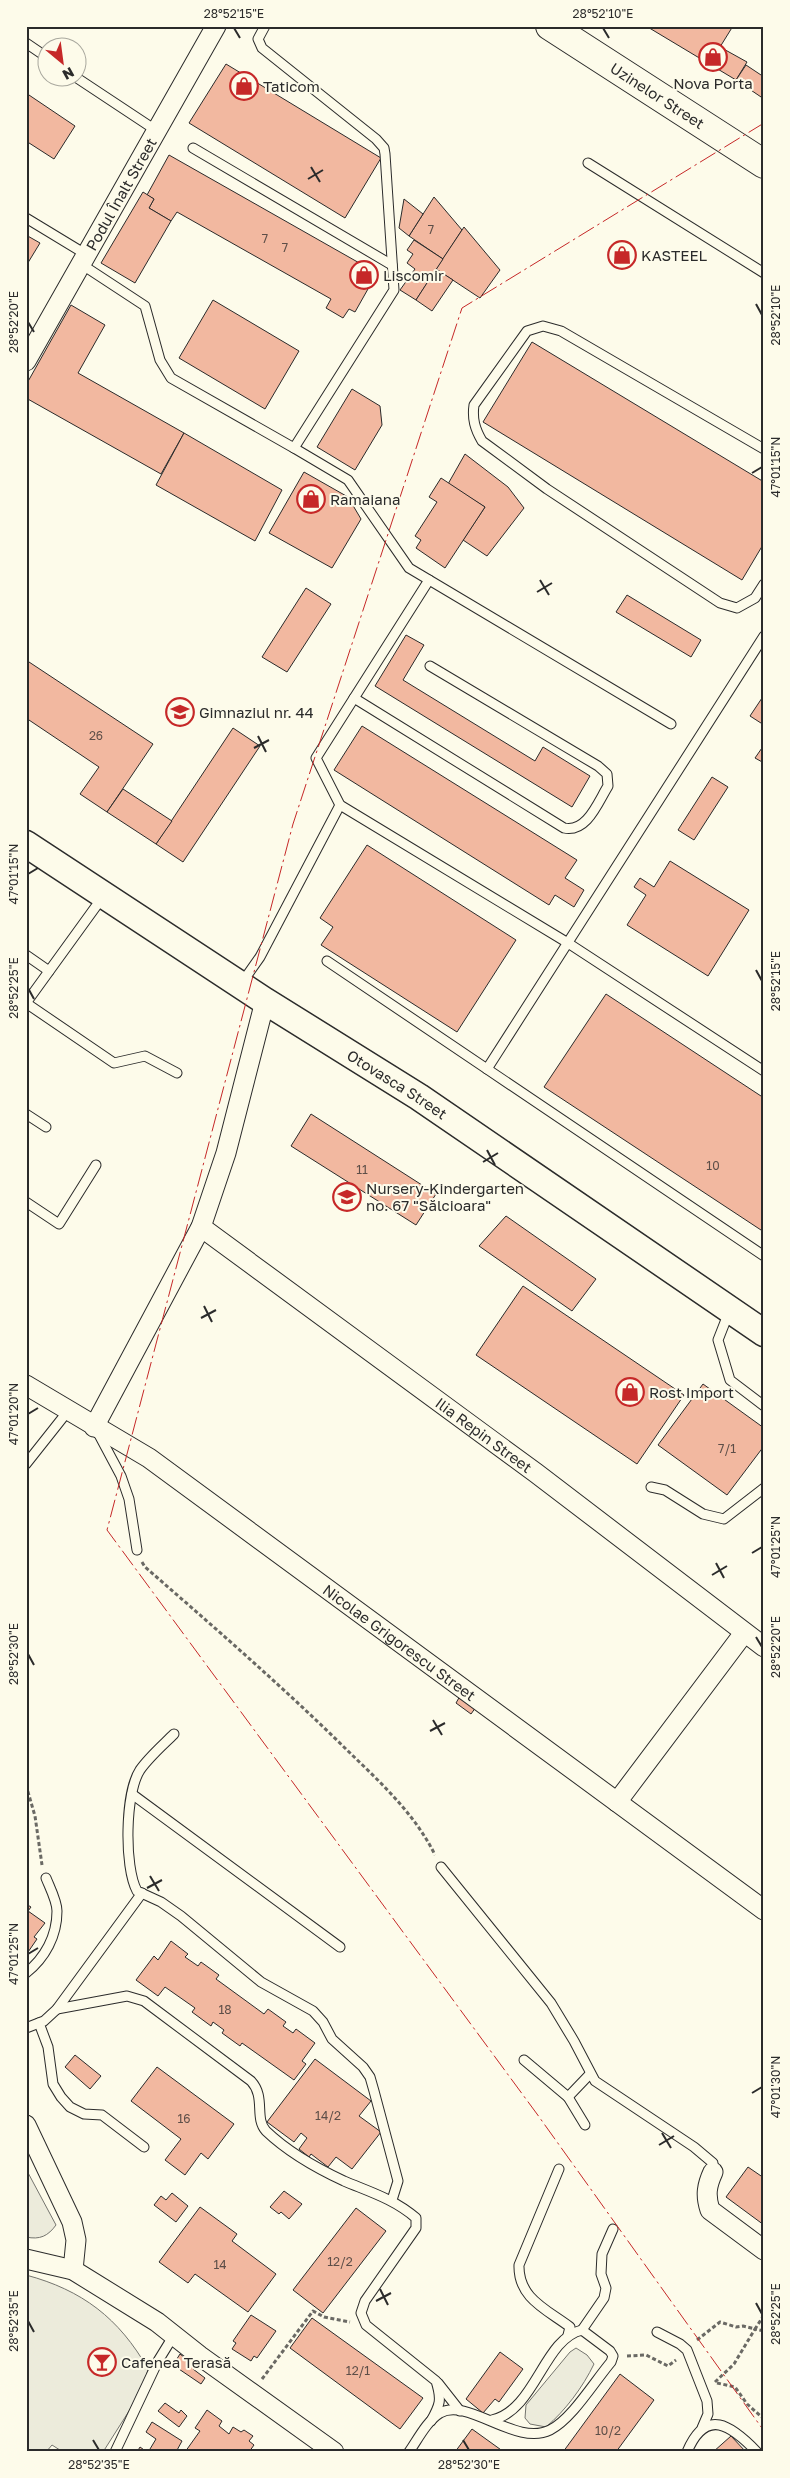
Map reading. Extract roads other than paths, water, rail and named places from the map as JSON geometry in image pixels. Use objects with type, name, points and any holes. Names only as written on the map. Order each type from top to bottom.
[{"type":"main road","name":"Uzinelor Street","points":[[550,26],[764,164]]},
{"type":"street","name":"Podul Înalt Street","points":[[26,362],[216,26]]},
{"type":"street","name":"Otovasca Street","points":[[26,844],[265,1001],[443,1113],[764,1333]]},
{"type":"street","points":[[94,1427],[201,1227],[226,1153],[265,1001]]},
{"type":"street","name":"Ilia Repin Street","points":[[201,1227],[536,1473],[764,1647]]},
{"type":"street","name":"Nicolae Grigorescu Street","points":[[26,1386],[149,1458],[764,1910]]},
{"type":"street","points":[[617,1802],[744,1633]]},
{"type":"street","points":[[26,2125],[72,2222],[76,2240],[73,2270]]},
{"type":"street","points":[[713,2172],[707,2187],[706,2200],[710,2210],[764,2250]]},
{"type":"street","points":[[26,2259],[73,2270],[157,2322],[334,2452]]},
{"type":"lane","points":[[265,26],[258,39],[262,48],[376,139],[384,148],[394,290],[294,448]]},
{"type":"lane","points":[[26,43],[38,51]]},
{"type":"lane","points":[[88,85],[157,131]]},
{"type":"lane","points":[[193,148],[392,265]]},
{"type":"lane","points":[[588,163],[764,273]]},
{"type":"lane","points":[[26,218],[84,259],[144,306],[160,360],[171,378],[348,480],[409,568],[671,724]]},
{"type":"lane","points":[[764,449],[561,331],[543,326],[527,332],[474,405],[473,415],[476,430],[482,441],[547,489],[720,603],[737,608],[755,598],[764,584]]},
{"type":"lane","points":[[429,580],[316,758],[340,805],[568,942],[764,1071]]},
{"type":"lane","points":[[487,1069],[764,636]]},
{"type":"lane","points":[[354,698],[564,828],[573,830],[582,826],[608,786],[607,774],[598,766],[430,666]]},
{"type":"lane","points":[[241,985],[260,957],[340,805]]},
{"type":"lane","points":[[104,896],[26,1003],[114,1063],[145,1056],[177,1073]]},
{"type":"lane","points":[[26,955],[49,972]]},
{"type":"lane","points":[[327,961],[764,1256]]},
{"type":"lane","points":[[26,1114],[46,1127]]},
{"type":"lane","points":[[26,1202],[59,1224],[96,1166]]},
{"type":"lane","points":[[730,1310],[718,1340],[730,1380],[764,1406]]},
{"type":"lane","points":[[26,1464],[68,1411]]},
{"type":"lane","points":[[94,1427],[121,1476],[128,1499],[137,1550]]},
{"type":"lane","points":[[651,1486],[664,1490],[703,1514],[724,1519],[764,1488]]},
{"type":"lane","points":[[174,1734],[140,1770],[133,1786],[129,1829],[131,1875],[137,1891],[161,1902],[181,1916],[261,1982],[313,2011],[323,2022],[332,2039],[364,2067],[370,2077],[398,2182],[392,2200]]},
{"type":"lane","points":[[132,1794],[340,1947]]},
{"type":"lane","points":[[442,1867],[551,2003],[595,2081],[694,2147],[713,2163],[713,2172]]},
{"type":"lane","points":[[26,1973],[49,1947],[55,1932],[57,1910],[46,1878]]},
{"type":"lane","points":[[26,2028],[39,2023],[57,2009],[142,1893]]},
{"type":"lane","points":[[57,2009],[127,1996],[144,2001],[258,2088],[261,2123],[269,2133],[317,2168],[392,2200],[416,2218],[416,2228],[365,2301],[361,2313],[366,2325],[446,2390],[460,2411]]},
{"type":"lane","points":[[39,2023],[48,2047],[53,2084],[61,2097],[70,2107],[84,2114],[102,2115],[144,2148]]},
{"type":"lane","points":[[524,2060],[568,2097],[586,2124]]},
{"type":"lane","points":[[568,2097],[590,2074]]},
{"type":"lane","points":[[492,2420],[505,2417],[516,2408],[568,2335],[570,2327],[524,2292],[519,2278],[519,2265],[559,2168]]},
{"type":"lane","points":[[568,2335],[582,2330],[604,2298],[606,2288],[601,2274],[602,2254],[613,2229]]},
{"type":"lane","points":[[431,2421],[441,2413],[454,2410],[492,2420],[517,2432],[529,2434],[549,2431],[565,2419],[611,2362],[612,2356],[610,2351],[582,2330]]},
{"type":"lane","points":[[657,2332],[680,2344],[687,2350],[703,2388],[708,2414],[702,2428],[693,2438],[687,2452]]},
{"type":"lane","points":[[115,2452],[158,2361],[174,2335]]},
{"type":"lane","points":[[409,2452],[440,2406],[440,2393],[436,2381]]},
{"type":"lane","points":[[702,2428],[711,2424],[722,2424],[740,2433],[757,2452]]},
{"type":"place","name":"Nova Porta","points":[[713,57]]},
{"type":"place","name":"Taticom","points":[[244,86]]},
{"type":"place","name":"KASTEEL","points":[[622,255]]},
{"type":"place","name":"Liscomir","points":[[364,275]]},
{"type":"place","name":"Ramaiana","points":[[311,499]]},
{"type":"place","name":"Gimnaziul nr. 44","points":[[180,712]]},
{"type":"place","name":"Nursery-Kindergarten no. 67 \"Sălcioara\"","points":[[347,1197]]},
{"type":"place","name":"Rost Import","points":[[630,1392]]},
{"type":"place","name":"Cafenea Terasă","points":[[102,2362]]}]
